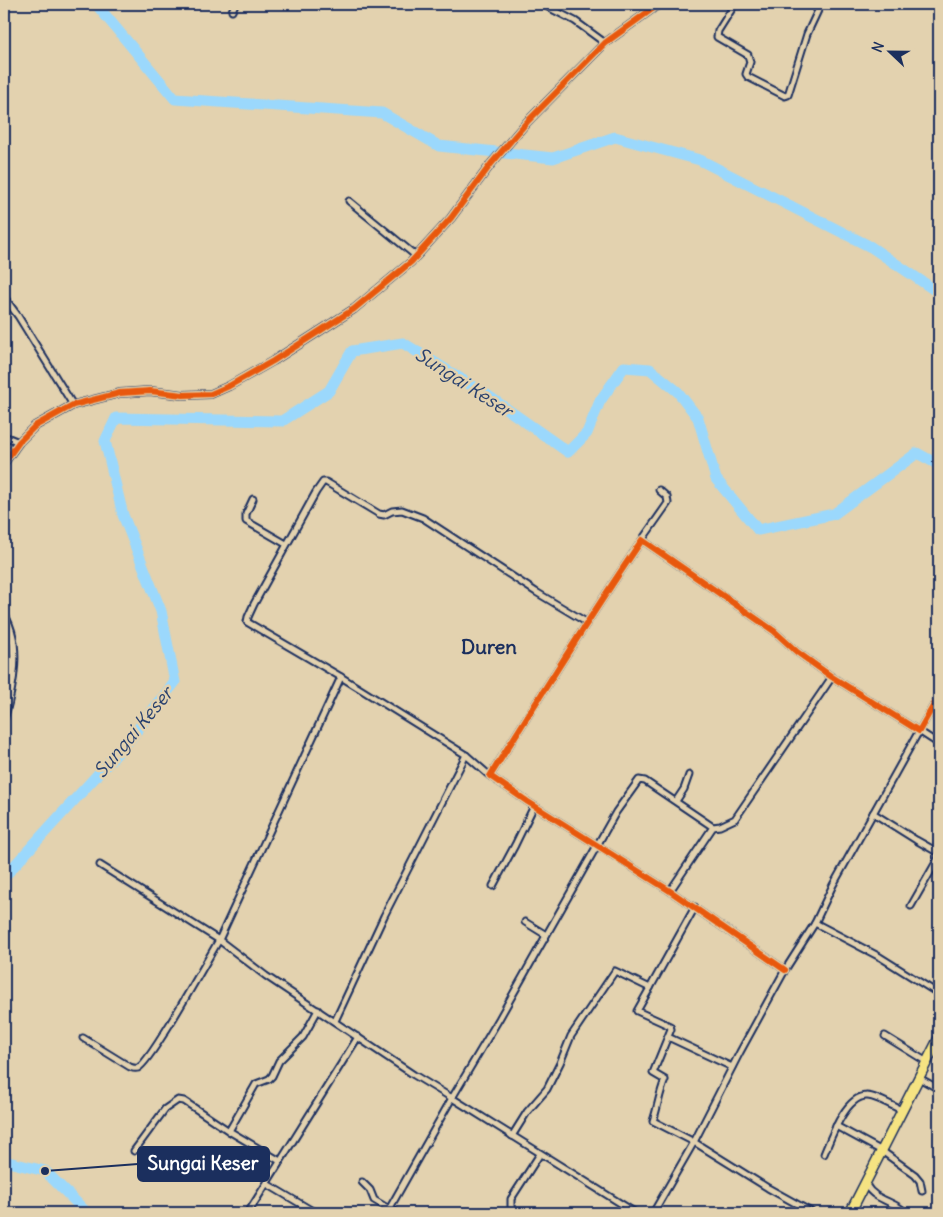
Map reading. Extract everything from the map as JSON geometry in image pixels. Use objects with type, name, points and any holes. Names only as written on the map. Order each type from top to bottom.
[{"type":"highway","points":[[850,1213],[866,1185],[939,1038]]},
{"type":"street","points":[[232,11],[235,4]]},
{"type":"street","points":[[542,4],[576,21],[605,43]]},
{"type":"street","points":[[4,462],[19,442],[35,426],[73,405],[120,393],[150,391],[183,395],[211,394],[273,361],[354,309],[392,279],[416,256],[451,218],[502,150],[605,43],[659,4]]},
{"type":"street","points":[[735,4],[718,31],[717,38],[748,55],[750,62],[746,74],[748,77],[785,96],[788,95],[807,34],[822,4]]},
{"type":"street","points":[[349,201],[416,256]]},
{"type":"street","points":[[4,297],[73,405]]},
{"type":"street","points":[[4,436],[19,442]]},
{"type":"street","points":[[586,622],[422,518],[398,509],[384,515],[379,514],[326,482],[321,484],[286,544],[254,604],[247,622],[261,632],[341,677],[466,755],[490,776],[534,806],[695,907],[785,970]]},
{"type":"street","points":[[490,776],[547,688],[586,622],[668,503],[667,497],[659,490]]},
{"type":"street","points":[[253,499],[246,514],[246,521],[286,544]]},
{"type":"street","points":[[642,540],[774,631],[797,652],[832,677],[939,744]]},
{"type":"street","points":[[4,615],[12,633],[13,669],[9,700],[4,718]]},
{"type":"street","points":[[4,665],[13,669]]},
{"type":"street","points":[[83,1038],[134,1068],[139,1067],[156,1045],[218,940],[341,677]]},
{"type":"street","points":[[389,1210],[597,844],[616,812],[639,780],[644,781],[676,801],[713,827],[735,819],[832,677]]},
{"type":"street","points":[[653,1213],[694,1142],[785,970],[815,923],[873,813],[939,696]]},
{"type":"street","points":[[335,1021],[384,916],[466,755]]},
{"type":"street","points":[[676,801],[684,789],[689,775]]},
{"type":"street","points":[[493,886],[516,845],[534,806]]},
{"type":"street","points":[[873,813],[939,855],[911,906]]},
{"type":"street","points":[[670,891],[713,827]]},
{"type":"street","points":[[100,865],[218,940],[266,976],[414,1075],[636,1213]]},
{"type":"street","points":[[695,907],[637,1012],[671,1027],[653,1073],[665,1080],[658,1096],[658,1106],[653,1121],[694,1142],[734,1168],[813,1213]]},
{"type":"street","points":[[525,922],[546,934]]},
{"type":"street","points":[[815,923],[880,957],[939,994]]},
{"type":"street","points":[[512,1136],[527,1112],[547,1089],[560,1064],[571,1036],[615,971],[650,988]]},
{"type":"street","points":[[229,1130],[256,1084],[272,1076],[279,1061],[303,1037],[318,1010]]},
{"type":"street","points":[[668,1036],[732,1067]]},
{"type":"street","points":[[885,1036],[927,1062]]},
{"type":"street","points":[[248,1213],[358,1037]]},
{"type":"street","points":[[919,1078],[939,1089]]},
{"type":"street","points":[[824,1154],[836,1126],[851,1104],[861,1097],[868,1095],[903,1110]]},
{"type":"street","points":[[134,1150],[165,1109],[178,1100],[184,1101],[280,1161]]},
{"type":"street","points":[[836,1126],[882,1151],[919,1179],[922,1191]]},
{"type":"street","points":[[516,1213],[511,1207],[511,1199],[540,1154]]},
{"type":"street","points":[[362,1182],[370,1190],[374,1200],[389,1210],[398,1213]]},
{"type":"street","points":[[267,1184],[316,1213]]},
{"type":"street","points":[[866,1185],[871,1192],[906,1213]]},
{"type":"waterway","points":[[96,4],[175,99],[382,113],[439,146],[553,158],[615,137],[700,160],[871,247],[939,293]]},
{"type":"waterway","name":"Sungai Keser","points":[[4,877],[131,738],[175,682],[161,611],[123,515],[105,441],[116,418],[282,421],[329,391],[352,351],[403,343],[487,395],[568,452],[587,433],[600,401],[624,367],[650,369],[678,392],[698,418],[716,479],[758,530],[834,514],[917,453],[939,465]]},
{"type":"waterway","name":"Sungai Keser","points":[[4,1161],[45,1171],[87,1213]]},
{"type":"cycle path","points":[[4,463],[19,442],[35,426],[73,405],[120,393],[150,391],[183,395],[211,394],[273,361],[354,309],[411,262],[451,218],[491,164],[527,122],[605,43],[659,4]]},
{"type":"cycle path","points":[[785,970],[670,891],[490,776],[642,540],[774,631],[797,652],[832,677],[919,731],[939,696]]},
{"type":"place","name":"Sungai Keser","points":[[45,1171]]},
{"type":"district","name":"Duren","points":[[489,646]]}]
